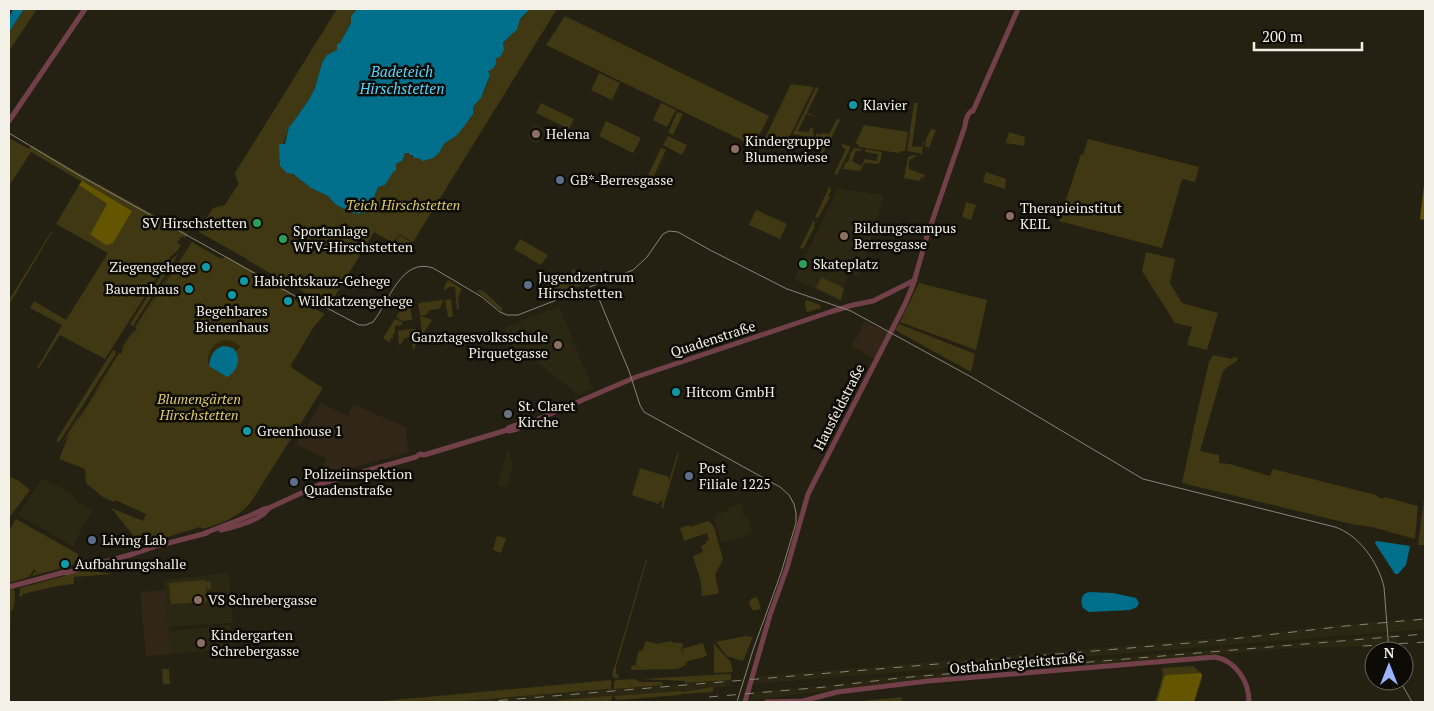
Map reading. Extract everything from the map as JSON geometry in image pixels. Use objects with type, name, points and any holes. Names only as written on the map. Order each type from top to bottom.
[{"type":"street","points":[[9,121],[85,9]]},
{"type":"street","name":"Hausfeldstraße","points":[[745,702],[807,497],[896,322],[915,280],[965,126],[968,125],[1018,9]]},
{"type":"street","name":"Quadenstraße","points":[[9,587],[132,552],[246,523],[267,512],[269,508],[323,483],[416,457],[422,457],[424,454],[507,430],[509,432],[636,377],[854,304],[873,301],[915,280]]},
{"type":"street","name":"Ostbahnbegleitstraße","points":[[766,702],[801,701],[837,692],[893,685],[1210,657],[1221,658],[1241,674],[1247,686],[1249,702]]},
{"type":"shaded area","name":"Helena","points":[[534,124],[545,130],[538,144],[527,138]]},
{"type":"shaded area","points":[[1425,177],[1425,220],[1420,219]]},
{"type":"shaded area","points":[[82,181],[132,211],[113,243],[106,245],[91,235],[107,204],[79,185]]},
{"type":"shaded area","name":"Bildungscampus Berresgasse","points":[[838,189],[884,195],[860,277],[848,274],[840,301],[794,279]]},
{"type":"shaded area","points":[[559,306],[593,389],[579,395],[525,353],[514,356],[504,332],[506,327]]},
{"type":"shaded area","points":[[865,321],[889,333],[876,360],[852,346]]},
{"type":"shaded area","points":[[321,403],[348,416],[353,405],[356,405],[407,428],[406,438],[409,452],[325,475],[323,467],[326,459],[296,444]]},
{"type":"shaded area","points":[[508,449],[513,464],[507,487],[497,485]]},
{"type":"shaded area","points":[[42,478],[72,493],[75,499],[92,511],[73,546],[18,515]]},
{"type":"shaded area","points":[[740,503],[741,508],[745,506],[742,510],[743,515],[748,517],[752,530],[750,534],[722,543],[714,519],[716,514],[728,511],[729,507]]},
{"type":"shaded area","name":"VS Schrebergasse","points":[[229,573],[233,623],[168,627],[164,580]]},
{"type":"shaded area","points":[[165,590],[171,654],[146,656],[140,592]]},
{"type":"shaded area","points":[[1425,618],[1425,629],[754,684],[756,677],[763,676],[1243,636],[1337,625]]},
{"type":"shaded area","name":"Kindergarten Schrebergasse","points":[[230,625],[232,649],[171,654],[169,631]]},
{"type":"shaded area","points":[[1398,634],[1399,641],[1364,641],[1364,647],[1295,648],[934,678],[749,701],[752,692],[830,685],[888,677]]},
{"type":"shaded area","points":[[1201,673],[1202,676],[1194,702],[1157,702],[1164,677],[1167,675]]},
{"type":"shaded area","points":[[731,680],[730,686],[681,692],[540,702],[452,702]]},
{"type":"green space","points":[[24,9],[37,9],[9,51],[9,32]]},
{"type":"green space","name":"Teich Hirschstetten","points":[[337,9],[357,9],[351,16],[351,22],[337,50],[322,63],[315,88],[308,101],[289,126],[280,156],[280,165],[313,189],[328,196],[335,204],[357,214],[370,208],[378,187],[385,185],[393,171],[396,170],[396,164],[402,161],[405,153],[421,160],[435,156],[440,152],[445,143],[456,136],[473,114],[473,107],[482,97],[490,75],[488,71],[503,44],[513,33],[519,19],[528,9],[557,9],[413,242],[399,234],[393,243],[374,232],[329,306],[199,231],[213,208],[225,205],[239,183],[235,173]]},
{"type":"green space","points":[[565,16],[769,116],[754,146],[546,45]]},
{"type":"green space","points":[[599,73],[620,83],[612,100],[591,90]]},
{"type":"green space","points":[[791,84],[814,87],[783,150],[764,140]]},
{"type":"green space","points":[[816,87],[819,88],[807,113],[817,116],[803,114]]},
{"type":"green space","points":[[541,103],[574,119],[569,129],[536,113]]},
{"type":"green space","points":[[661,103],[676,110],[667,127],[653,120]]},
{"type":"green space","points":[[914,103],[918,103],[912,146],[922,147],[923,141],[923,154],[907,151]]},
{"type":"green space","points":[[677,112],[683,114],[673,135],[668,133]]},
{"type":"green space","points":[[803,114],[806,115],[798,131],[809,132],[810,128],[815,129],[813,130],[813,138],[793,134]]},
{"type":"green space","points":[[836,118],[840,120],[831,139],[815,138],[817,133],[821,135],[822,132],[829,134]]},
{"type":"green space","points":[[606,121],[641,138],[633,153],[599,136]]},
{"type":"green space","points":[[864,125],[908,132],[905,151],[899,153],[859,147],[858,144],[855,144]]},
{"type":"green space","points":[[931,129],[936,130],[929,148],[925,146]]},
{"type":"green space","points":[[1009,132],[1025,137],[1024,146],[1006,143]]},
{"type":"green space","points":[[668,136],[687,145],[682,155],[663,145]]},
{"type":"green space","points":[[9,138],[29,149],[32,145],[188,234],[185,238],[182,236],[177,243],[181,245],[178,250],[170,257],[105,359],[60,335],[39,368],[37,368],[62,325],[30,308],[34,301],[66,320],[108,253],[56,224],[79,185],[107,204],[132,211],[31,152],[9,186]]},
{"type":"green space","points":[[812,139],[828,142],[822,156],[820,156],[820,162],[816,161],[822,149],[811,143]]},
{"type":"green space","points":[[1088,139],[1199,167],[1195,182],[1182,179],[1162,248],[1059,221],[1081,154],[1083,155]]},
{"type":"green space","points":[[842,144],[851,147],[837,175],[834,174],[846,149],[842,147]]},
{"type":"green space","points":[[661,148],[666,150],[653,178],[648,175]]},
{"type":"green space","points":[[854,148],[861,149],[856,151],[852,161],[861,166],[865,159],[877,161],[878,154],[865,152],[865,149],[882,152],[880,162],[878,164],[864,163],[860,171],[843,169]]},
{"type":"green space","points":[[914,155],[916,157],[910,159],[908,165],[909,169],[925,175],[924,178],[921,177],[920,181],[904,178],[908,157]]},
{"type":"green space","points":[[986,172],[1006,179],[1005,189],[983,182]]},
{"type":"green space","points":[[830,185],[831,191],[828,196],[830,197],[818,218],[815,217]]},
{"type":"green space","points":[[966,202],[976,205],[971,220],[962,217]]},
{"type":"green space","points":[[756,210],[787,224],[780,239],[749,225]]},
{"type":"green space","points":[[813,221],[815,226],[803,249],[800,248]]},
{"type":"green space","points":[[52,232],[9,305],[9,300]]},
{"type":"green space","points":[[399,235],[411,242],[407,249],[395,242]]},
{"type":"green space","points":[[520,239],[548,255],[541,265],[514,249]]},
{"type":"green space","name":"Blumengärten Hirschstetten","points":[[190,241],[144,316],[192,242],[221,259],[226,256],[291,293],[289,297],[325,314],[313,328],[291,365],[292,368],[323,388],[246,508],[229,519],[210,527],[203,529],[200,527],[141,545],[111,508],[143,521],[146,514],[115,500],[114,502],[103,497],[86,483],[85,469],[59,459],[69,435],[62,443],[119,353],[121,354],[122,348],[134,329],[132,336],[137,328],[135,327]]},
{"type":"green space","points":[[1146,252],[1175,259],[1170,283],[1182,303],[1218,313],[1207,350],[1187,345],[1192,327],[1175,323],[1142,271]]},
{"type":"green space","points":[[179,253],[133,326],[130,324],[170,261]]},
{"type":"green space","points":[[573,269],[594,281],[549,296],[546,289],[554,273],[566,280]]},
{"type":"green space","points":[[821,277],[844,288],[841,300],[816,288]]},
{"type":"green space","points":[[448,280],[462,289],[458,298],[459,309],[457,309],[455,287],[449,287],[444,291]]},
{"type":"green space","points":[[919,283],[987,300],[976,350],[900,322]]},
{"type":"green space","points":[[477,291],[483,291],[502,308],[502,312]]},
{"type":"green space","points":[[409,296],[412,320],[402,321],[396,317]]},
{"type":"green space","points":[[451,299],[453,317],[448,317],[445,300]]},
{"type":"green space","points":[[444,300],[439,309],[429,310],[424,316],[420,315],[418,303]]},
{"type":"green space","points":[[806,300],[820,305],[821,308],[807,312]]},
{"type":"green space","points":[[420,316],[432,320],[413,350],[410,329],[422,332]]},
{"type":"green space","points":[[395,319],[402,322],[402,325],[395,326],[395,333],[393,338],[390,339],[390,343],[383,338]]},
{"type":"green space","points":[[899,324],[975,354],[971,372],[895,330]]},
{"type":"green space","points":[[409,329],[410,337],[405,338],[399,345],[398,331]]},
{"type":"green space","points":[[113,350],[116,351],[115,355],[60,441],[57,442],[57,439]]},
{"type":"green space","points":[[1213,355],[1232,359],[1233,357],[1238,358],[1237,361],[1223,371],[1200,451],[1219,455],[1219,463],[1230,464],[1270,476],[1273,469],[1376,495],[1379,498],[1383,499],[1384,497],[1418,506],[1415,539],[1372,527],[1351,524],[1182,483],[1209,362]]},
{"type":"green space","points":[[678,452],[663,508],[661,508],[663,499],[662,502],[659,501],[659,504],[632,495],[640,468],[669,477],[668,484]]},
{"type":"green space","points":[[9,476],[30,490],[9,518]]},
{"type":"green space","points":[[1425,491],[1425,545],[1418,545]]},
{"type":"green space","points":[[16,519],[78,554],[73,565],[32,576],[34,572],[37,573],[34,569],[29,577],[9,583],[9,530]]},
{"type":"green space","points":[[708,521],[714,527],[723,559],[715,575],[719,592],[702,596],[701,582],[693,556],[703,552],[701,546],[709,540],[707,533],[684,541],[680,528]]},
{"type":"green space","points":[[497,536],[506,538],[501,553],[493,550]]},
{"type":"green space","points":[[646,560],[616,667],[616,673],[619,676],[614,678],[612,675]]},
{"type":"green space","points":[[86,570],[112,574],[74,577],[74,584],[57,586],[23,594],[22,597],[19,596],[20,588]]},
{"type":"green space","points":[[206,580],[206,582],[211,582],[211,589],[207,589],[206,584],[207,602],[171,604],[169,583]]},
{"type":"green space","points":[[14,589],[15,601],[13,610],[11,610],[9,669],[9,591]]},
{"type":"green space","points":[[757,597],[761,608],[752,610],[749,602]]},
{"type":"green space","points":[[745,636],[753,637],[743,661],[727,656],[716,642]]},
{"type":"green space","points":[[646,641],[658,644],[670,641],[682,643],[681,649],[684,657],[682,649],[703,643],[707,656],[685,662],[687,664],[678,669],[631,670],[632,665],[635,666],[639,650],[642,651]]},
{"type":"green space","points":[[714,644],[730,661],[733,672],[714,673]]},
{"type":"green space","points":[[1193,666],[1202,676],[1164,677],[1157,702],[1155,702],[1163,675],[1162,668]]},
{"type":"green space","points":[[162,669],[169,669],[170,684],[163,684]]},
{"type":"green space","points":[[731,674],[731,680],[685,683],[685,681],[641,679]]},
{"type":"green space","points":[[634,679],[641,682],[661,682],[663,685],[614,689],[614,682],[616,680]]},
{"type":"green space","points":[[611,680],[611,690],[452,702],[372,702]]},
{"type":"green space","points":[[713,687],[713,692],[680,695],[618,700],[614,696],[682,692]]},
{"type":"green space","points":[[612,696],[612,700],[605,702],[540,702]]},
{"type":"green space","points":[[902,697],[901,702],[851,702]]},
{"type":"sand","points":[[224,340],[232,341],[240,346],[236,352],[227,346],[219,348],[212,355],[209,366],[208,356],[211,349]]},
{"type":"water","points":[[13,9],[24,9],[9,32],[9,18]]},
{"type":"water","name":"Badeteich Hirschstetten","points":[[357,9],[528,9],[528,11],[520,19],[517,30],[503,43],[504,50],[500,57],[496,58],[494,68],[488,71],[490,75],[481,98],[473,107],[473,114],[462,129],[456,136],[445,143],[440,152],[433,158],[423,161],[414,158],[409,153],[405,153],[402,161],[396,164],[396,170],[385,185],[378,187],[370,208],[366,212],[357,214],[335,204],[328,196],[311,188],[293,174],[287,173],[280,166],[279,146],[280,144],[285,144],[289,126],[308,101],[315,88],[322,63],[327,55],[337,50],[337,44],[340,43],[351,23],[351,16]]},
{"type":"water","points":[[223,346],[233,348],[238,360],[236,368],[227,377],[209,366],[213,354]]},
{"type":"water","points":[[1376,541],[1410,546],[1406,565],[1398,574],[1395,574],[1375,543]]},
{"type":"water","points":[[1089,592],[1113,593],[1136,598],[1139,603],[1137,607],[1130,610],[1089,612],[1083,608],[1081,600],[1084,594]]},
{"type":"tram line","points":[[9,133],[77,174],[295,296],[329,309],[359,325],[373,322],[397,283],[412,269],[422,266],[433,268],[482,297],[500,312],[507,315],[518,315],[633,270],[647,257],[663,234],[669,231],[678,232],[787,289],[851,311],[973,378],[1143,479],[1335,527],[1344,531],[1359,543],[1377,568],[1384,587],[1388,641]]},
{"type":"tram line","points":[[582,291],[593,292],[599,299],[644,412],[780,487],[789,495],[794,504],[796,523],[737,702]]},
{"type":"tram line","points":[[1406,691],[1412,702]]},
{"type":"railway","points":[[481,702],[1214,641],[1425,619]]},
{"type":"railway","points":[[709,697],[825,687],[899,678],[1425,634]]},
{"type":"railway","points":[[1363,646],[1425,642]]},
{"type":"place","name":"Klavier","points":[[853,105]]},
{"type":"place","name":"Helena","points":[[536,134]]},
{"type":"place","name":"Kindergruppe Blumenwiese","points":[[735,149]]},
{"type":"place","name":"GB*-Berresgasse","points":[[560,180]]},
{"type":"place","name":"Therapieinstitut KEIL","points":[[1010,216]]},
{"type":"place","name":"SV Hirschstetten","points":[[257,223]]},
{"type":"place","name":"Bildungscampus Berresgasse","points":[[844,236]]},
{"type":"place","name":"Sportanlage WFV-Hirschstetten","points":[[283,239]]},
{"type":"place","name":"Skateplatz","points":[[803,264]]},
{"type":"place","name":"Ziegengehege","points":[[206,267]]},
{"type":"place","name":"Habichtskauz-Gehege","points":[[244,281]]},
{"type":"place","name":"Jugendzentrum Hirschstetten","points":[[528,285]]},
{"type":"place","name":"Bauernhaus","points":[[189,289]]},
{"type":"place","name":"Begehbares Bienenhaus","points":[[232,295]]},
{"type":"place","name":"Wildkatzengehege","points":[[288,301]]},
{"type":"place","name":"Ganztagesvolksschule Pirquetgasse","points":[[558,345]]},
{"type":"place","name":"Hitcom GmbH","points":[[676,392]]},
{"type":"place","name":"St. Claret Kirche","points":[[508,414]]},
{"type":"place","name":"Greenhouse 1","points":[[247,431]]},
{"type":"place","name":"Post Filiale 1225","points":[[689,476]]},
{"type":"place","name":"Polizeiinspektion Quadenstraße","points":[[294,482]]},
{"type":"place","name":"Living Lab","points":[[92,540]]},
{"type":"place","name":"Aufbahrungshalle","points":[[65,564]]},
{"type":"place","name":"VS Schrebergasse","points":[[198,600]]},
{"type":"place","name":"Kindergarten Schrebergasse","points":[[201,643]]}]
